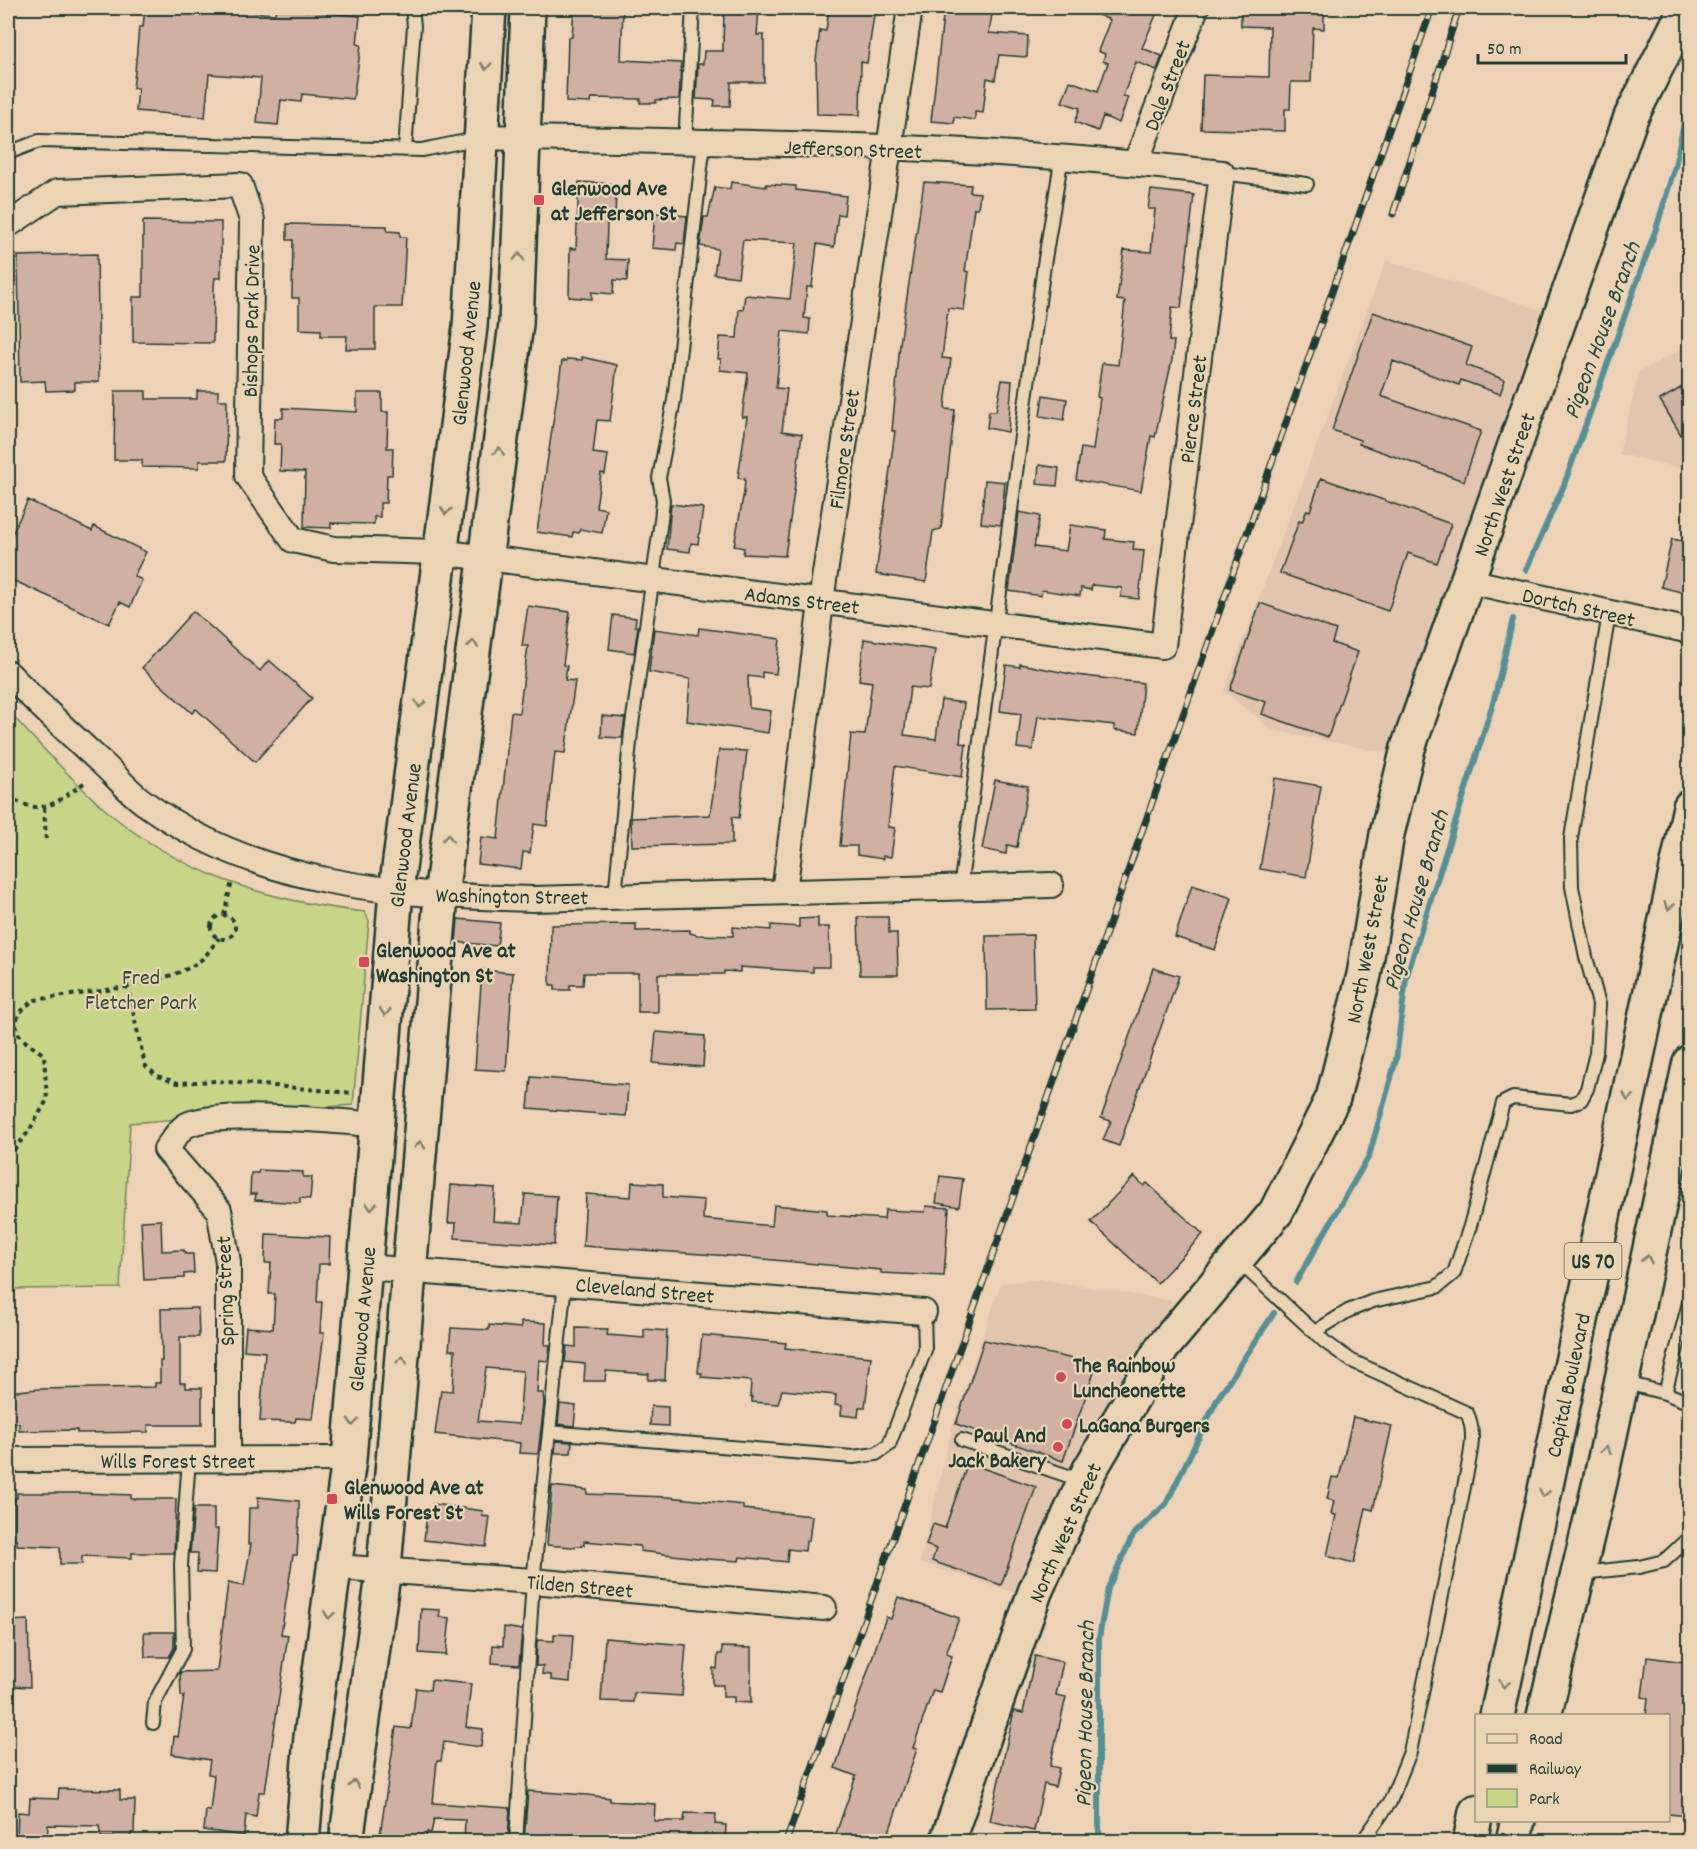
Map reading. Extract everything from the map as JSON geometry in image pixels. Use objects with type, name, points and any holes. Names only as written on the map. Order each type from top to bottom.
[{"type":"main road","name":"Glenwood Avenue","points":[[302,1842],[311,1737],[349,1459],[396,891],[470,327],[489,8]]},
{"type":"main road","name":"Glenwood Avenue","points":[[346,1842],[384,1568],[441,896],[516,324],[525,138],[528,8]]},
{"type":"main road","name":"North West Street","points":[[947,1842],[1035,1593],[1085,1482],[1162,1348],[1276,1212],[1333,1098],[1364,975],[1388,834],[1408,748],[1469,581],[1631,117],[1686,8]]},
{"type":"main road","name":"Capital Boulevard","points":[[1497,1714],[1689,807]]},
{"type":"main road","name":"US 70","points":[[1544,1714],[1684,1112],[1689,1062]]},
{"type":"main road","points":[[349,1459],[393,1462]]},
{"type":"main road","points":[[1470,1842],[1475,1817]]},
{"type":"main road","points":[[1513,1842],[1518,1822]]},
{"type":"main road","points":[[1524,1842],[1526,1822]]},
{"type":"street","name":"Filmore Street","points":[[784,892],[821,601],[887,149],[910,8]]},
{"type":"street","name":"Dale Street","points":[[1136,162],[1196,8]]},
{"type":"street","name":"Jefferson Street","points":[[483,138],[695,142],[1062,156],[1136,162],[1222,173]]},
{"type":"street","name":"Pierce Street","points":[[1163,646],[1222,173]]},
{"type":"street","name":"Bishops Park Drive","points":[[8,225],[57,192],[240,185],[252,220],[248,476],[293,540],[334,549],[440,552]]},
{"type":"street","name":"Adams Street","points":[[440,552],[1163,646]]},
{"type":"street","name":"Dortch Street","points":[[1469,581],[1689,631]]},
{"type":"street","name":"Washington Street","points":[[8,673],[144,803],[191,834],[274,869],[396,891],[441,896],[533,899],[1051,885]]},
{"type":"street","name":"Spring Street","points":[[228,1460],[228,1262],[219,1210],[166,1149],[186,1125],[213,1119],[270,1118],[376,1125]]},
{"type":"street","name":"Cleveland Street","points":[[366,1267],[924,1312]]},
{"type":"street","name":"Wills Forest Street","points":[[8,1460],[349,1459]]},
{"type":"street","name":"Tilden Street","points":[[336,1567],[384,1568],[824,1608]]},
{"type":"lane","points":[[405,150],[414,26],[412,8]]},
{"type":"lane","points":[[615,896],[631,732],[662,520],[663,500],[659,478],[674,400],[695,142],[693,8]]},
{"type":"lane","points":[[8,153],[39,141],[422,150],[483,138]]},
{"type":"lane","points":[[960,889],[1062,156]]},
{"type":"lane","points":[[1222,173],[1307,184]]},
{"type":"lane","points":[[1316,1331],[1348,1311],[1373,1301],[1403,1297],[1437,1287],[1454,1273],[1470,1226],[1503,1103],[1513,1098],[1571,1104],[1581,1100],[1587,1089],[1596,1053],[1599,1004],[1586,957],[1572,887],[1571,838],[1609,614]]},
{"type":"lane","points":[[1236,1259],[1316,1331],[1325,1342],[1352,1361],[1467,1413],[1472,1424],[1472,1445],[1410,1752],[1390,1802],[1362,1842]]},
{"type":"lane","points":[[516,1842],[533,1581],[565,1282]]},
{"type":"lane","points":[[1665,1393],[1689,1299]]},
{"type":"lane","points":[[549,1432],[853,1457],[876,1454],[888,1445],[925,1350],[924,1312]]},
{"type":"lane","points":[[1620,1381],[1665,1393],[1689,1403]]},
{"type":"lane","points":[[962,1440],[1085,1482]]},
{"type":"lane","points":[[153,1723],[155,1702],[183,1649],[181,1564],[189,1460]]},
{"type":"lane","points":[[1577,1574],[1639,1567],[1664,1561],[1689,1537]]},
{"type":"path","points":[[8,796],[33,808],[44,808],[84,783]]},
{"type":"path","points":[[44,808],[46,839]]},
{"type":"path","points":[[224,915],[232,881]]},
{"type":"path","points":[[8,1156],[29,1131],[47,1100],[44,1055],[20,1035],[16,1020],[23,1006],[35,1000],[127,985],[181,972],[201,959],[219,938],[229,937],[235,929],[233,920],[224,915],[216,917],[212,922],[212,932],[219,938]]},
{"type":"path","points":[[127,985],[145,1065],[157,1076],[178,1083],[217,1081],[354,1093]]},
{"type":"shaded area","points":[[1386,260],[1541,310],[1387,753],[1272,730],[1224,691]]},
{"type":"shaded area","points":[[1689,345],[1689,470],[1619,454],[1639,372]]},
{"type":"shaded area","points":[[1040,1279],[1173,1301],[1070,1463],[1017,1593],[920,1563],[952,1427],[1001,1283]]},
{"type":"green space","name":"Fred Fletcher Park","points":[[8,711],[101,806],[160,849],[224,880],[293,900],[365,912],[369,921],[353,1105],[130,1123],[120,1288],[8,1289]]},
{"type":"building","points":[[145,8],[199,10],[201,8],[275,14],[276,8],[360,16],[357,44],[361,45],[353,99],[302,94],[301,102],[281,100],[278,125],[257,123],[261,78],[209,74],[205,117],[136,111],[138,88],[133,88],[139,27],[143,27]]},
{"type":"building","points":[[574,8],[623,8],[621,60],[681,63],[679,99],[656,100],[656,103],[640,103],[641,99],[591,98],[590,103],[566,102],[568,37],[572,37]]},
{"type":"building","points":[[724,8],[759,8],[757,35],[764,35],[764,82],[731,82],[730,106],[714,106],[715,100],[696,99],[698,64],[703,64],[704,51],[723,51]]},
{"type":"building","points":[[829,8],[875,8],[867,63],[861,62],[860,115],[817,114],[816,60],[820,30],[826,31]]},
{"type":"building","points":[[944,8],[993,8],[989,33],[1028,36],[1027,57],[999,55],[995,80],[987,78],[983,113],[975,112],[975,120],[954,117],[954,123],[931,121]]},
{"type":"building","points":[[1082,8],[1159,8],[1142,48],[1162,56],[1157,70],[1136,62],[1123,96],[1128,97],[1119,123],[1103,116],[1098,131],[1075,122],[1080,108],[1062,102],[1070,81],[1098,91],[1108,63],[1103,61],[1105,54],[1098,51],[1110,20]]},
{"type":"building","points":[[1241,8],[1324,8],[1324,29],[1313,28],[1311,82],[1291,82],[1290,109],[1285,109],[1285,131],[1201,129],[1203,75],[1269,77],[1270,27],[1241,26]]},
{"type":"building","points":[[579,182],[616,184],[615,222],[607,222],[606,259],[628,260],[627,281],[614,280],[613,294],[592,292],[592,299],[569,297],[570,248],[576,249]]},
{"type":"building","points":[[731,182],[766,187],[766,184],[796,186],[796,190],[846,196],[844,215],[838,214],[834,247],[817,244],[812,287],[807,287],[804,318],[810,319],[809,334],[782,331],[776,388],[787,389],[782,431],[802,434],[785,556],[743,554],[744,548],[734,546],[744,492],[745,479],[738,478],[747,417],[742,417],[748,373],[720,370],[721,359],[718,359],[720,337],[737,338],[739,309],[743,310],[745,295],[790,299],[797,243],[743,240],[738,277],[714,274],[718,249],[700,246],[704,217],[708,217],[715,187],[730,189]]},
{"type":"building","points":[[924,182],[971,185],[970,192],[980,193],[978,208],[974,208],[965,271],[969,272],[964,310],[948,308],[942,358],[951,359],[945,406],[946,409],[955,410],[941,529],[933,531],[926,582],[876,574],[895,431],[892,431],[900,344]]},
{"type":"building","points":[[1151,190],[1194,195],[1181,308],[1172,307],[1169,341],[1174,341],[1172,360],[1155,437],[1151,436],[1141,491],[1076,480],[1081,448],[1093,450],[1102,363],[1118,365],[1125,301],[1117,300],[1124,250],[1151,252],[1155,209],[1148,209]]},
{"type":"building","points":[[655,213],[687,216],[684,244],[677,243],[676,250],[652,248]]},
{"type":"building","points":[[143,221],[221,222],[221,278],[215,278],[214,285],[213,343],[133,342],[133,297],[143,297]]},
{"type":"building","points":[[287,224],[387,226],[387,231],[400,232],[400,237],[406,237],[402,307],[375,307],[375,349],[346,349],[347,336],[321,336],[321,330],[299,329],[299,298],[292,298],[293,240],[287,240]]},
{"type":"building","points":[[97,254],[99,382],[75,382],[75,390],[46,391],[45,381],[20,382],[18,256]]},
{"type":"building","points":[[1373,312],[1472,347],[1466,365],[1505,380],[1500,394],[1461,380],[1459,385],[1393,361],[1381,396],[1481,431],[1464,481],[1359,444],[1360,440],[1332,430]]},
{"type":"building","points":[[582,357],[617,365],[610,421],[597,420],[593,453],[608,455],[605,474],[601,473],[596,507],[606,509],[602,533],[580,529],[579,533],[573,532],[572,537],[537,532],[562,361],[582,360]]},
{"type":"building","points":[[1002,380],[1012,381],[1008,432],[987,428],[989,411],[996,411]]},
{"type":"building","points":[[1684,386],[1689,394],[1689,448],[1660,400]]},
{"type":"building","points":[[115,391],[146,391],[146,399],[197,399],[197,391],[218,391],[218,400],[227,400],[226,461],[199,461],[199,468],[142,467],[142,460],[114,460]]},
{"type":"building","points":[[357,393],[382,393],[382,412],[388,412],[387,448],[393,448],[392,475],[387,475],[386,503],[380,503],[380,517],[374,517],[374,524],[331,523],[331,528],[304,527],[305,472],[280,471],[281,444],[274,444],[275,418],[283,418],[283,408],[357,412]]},
{"type":"building","points":[[1043,395],[1067,399],[1064,420],[1040,416]]},
{"type":"building","points":[[1039,465],[1059,468],[1057,486],[1037,484]]},
{"type":"building","points":[[1321,478],[1451,524],[1437,563],[1408,553],[1388,611],[1280,573],[1299,521],[1302,522],[1307,510],[1310,511]]},
{"type":"building","points":[[985,480],[1005,482],[1001,525],[981,523]]},
{"type":"building","points":[[28,500],[92,531],[94,526],[146,552],[134,576],[142,580],[130,607],[120,602],[109,624],[8,578],[8,543]]},
{"type":"building","points":[[671,504],[703,508],[698,544],[691,543],[690,552],[667,549]]},
{"type":"building","points":[[1019,512],[1040,516],[1034,547],[1066,551],[1070,525],[1106,530],[1105,539],[1134,542],[1133,550],[1144,551],[1139,599],[1121,597],[1122,588],[1092,585],[1091,590],[1081,588],[1080,596],[1042,590],[1041,596],[1009,591]]},
{"type":"building","points":[[1672,539],[1682,541],[1689,548],[1689,594],[1661,587]]},
{"type":"building","points":[[1260,603],[1336,630],[1332,643],[1358,652],[1328,737],[1262,714],[1266,702],[1230,690]]},
{"type":"building","points":[[528,606],[570,612],[563,665],[567,666],[565,680],[575,681],[565,753],[555,752],[547,826],[534,824],[530,853],[523,852],[521,869],[478,864],[481,837],[498,839],[511,712],[519,713],[528,646],[522,646]]},
{"type":"building","points":[[193,611],[260,671],[269,660],[312,698],[255,762],[196,709],[192,713],[142,668]]},
{"type":"building","points":[[613,615],[636,618],[635,626],[638,626],[634,653],[609,649]]},
{"type":"building","points":[[699,628],[780,639],[776,674],[762,672],[762,678],[748,676],[749,708],[771,711],[768,733],[687,721],[690,679],[649,672],[654,629],[698,635]]},
{"type":"building","points":[[864,639],[935,650],[929,689],[910,687],[904,735],[936,739],[941,700],[964,703],[960,743],[966,744],[962,777],[895,766],[888,827],[895,828],[891,857],[883,856],[883,859],[857,855],[857,846],[840,846],[851,734],[865,735],[872,682],[859,680]]},
{"type":"building","points":[[1020,664],[1076,675],[1143,683],[1138,733],[1114,730],[1114,725],[1038,716],[1033,750],[1017,748],[1021,714],[1000,711],[1006,665],[1020,667]]},
{"type":"building","points":[[602,716],[625,718],[622,738],[601,737]]},
{"type":"building","points":[[719,750],[747,751],[739,818],[732,817],[732,844],[632,846],[631,818],[710,815]]},
{"type":"building","points":[[1275,778],[1321,786],[1306,877],[1260,869]]},
{"type":"building","points":[[995,780],[1028,786],[1017,847],[1007,845],[1006,854],[982,849]]},
{"type":"building","points":[[1192,885],[1232,898],[1215,950],[1175,937]]},
{"type":"building","points":[[858,917],[888,917],[889,933],[897,933],[898,975],[860,975]]},
{"type":"building","points":[[818,918],[818,927],[829,927],[830,967],[813,967],[813,972],[740,967],[740,972],[724,971],[724,974],[658,974],[658,1012],[638,1012],[638,973],[584,973],[583,985],[570,985],[570,990],[555,990],[555,985],[550,985],[551,925],[636,924],[636,931],[690,930],[690,933],[697,935],[733,936],[733,927],[771,930],[771,925],[799,927],[799,919]]},
{"type":"building","points":[[458,919],[500,923],[497,946],[456,942]]},
{"type":"building","points":[[1033,935],[1035,1009],[987,1010],[986,936]]},
{"type":"building","points":[[1153,968],[1179,976],[1119,1146],[1103,1140],[1111,1121],[1101,1118]]},
{"type":"building","points":[[482,970],[513,973],[506,1071],[475,1069]]},
{"type":"building","points":[[656,1032],[705,1036],[703,1067],[653,1063]]},
{"type":"building","points":[[531,1077],[628,1085],[626,1116],[528,1108]]},
{"type":"building","points":[[259,1170],[303,1172],[303,1177],[312,1177],[310,1199],[300,1198],[300,1203],[255,1200],[256,1194],[250,1194],[251,1173],[258,1173]]},
{"type":"building","points":[[940,1176],[963,1179],[959,1207],[936,1203]]},
{"type":"building","points":[[1134,1176],[1144,1186],[1147,1183],[1203,1234],[1157,1283],[1091,1222]]},
{"type":"building","points":[[632,1182],[663,1184],[663,1197],[704,1200],[703,1219],[772,1226],[774,1205],[827,1210],[827,1215],[884,1219],[885,1210],[925,1212],[926,1206],[949,1208],[944,1276],[881,1273],[881,1270],[731,1256],[583,1246],[586,1194],[631,1197]]},
{"type":"building","points":[[451,1185],[495,1188],[493,1221],[522,1223],[525,1194],[557,1196],[554,1245],[455,1238],[456,1223],[448,1223]]},
{"type":"building","points":[[161,1220],[162,1251],[184,1250],[185,1254],[193,1254],[194,1273],[184,1274],[184,1278],[144,1280],[141,1221]]},
{"type":"building","points":[[266,1234],[330,1237],[329,1264],[319,1264],[317,1302],[322,1302],[320,1333],[324,1333],[313,1419],[296,1418],[295,1422],[260,1421],[265,1352],[244,1350],[246,1327],[273,1329],[275,1294],[269,1294],[271,1263],[265,1263]]},
{"type":"building","points":[[198,1308],[199,1337],[180,1337],[180,1383],[185,1383],[185,1388],[202,1388],[202,1425],[148,1425],[148,1432],[77,1433],[77,1430],[19,1431],[19,1423],[8,1423],[8,1392],[38,1389],[155,1387],[155,1383],[160,1383],[160,1361],[162,1361],[161,1309]]},
{"type":"building","points":[[521,1322],[546,1323],[545,1345],[550,1345],[548,1361],[539,1360],[537,1393],[543,1393],[544,1403],[538,1454],[519,1453],[520,1443],[435,1434],[441,1390],[453,1391],[455,1350],[449,1350],[451,1328],[489,1330],[489,1325],[521,1328]],"holes":[[[486,1368],[523,1371],[519,1424],[478,1421]]]},
{"type":"building","points":[[576,1328],[608,1329],[607,1335],[644,1338],[644,1329],[667,1331],[665,1380],[648,1380],[649,1374],[606,1371],[605,1381],[584,1381],[585,1364],[565,1362],[567,1346],[576,1347]]},
{"type":"building","points":[[702,1335],[786,1343],[785,1348],[871,1357],[865,1407],[859,1407],[858,1417],[841,1415],[842,1406],[835,1405],[836,1395],[782,1390],[778,1404],[752,1402],[751,1381],[701,1377],[702,1373],[698,1373]]},
{"type":"building","points":[[984,1340],[1097,1364],[1063,1461],[956,1424]]},
{"type":"building","points":[[560,1404],[576,1406],[574,1426],[558,1424]]},
{"type":"building","points":[[651,1406],[668,1407],[668,1426],[650,1425]]},
{"type":"building","points":[[1353,1417],[1392,1426],[1373,1510],[1366,1508],[1354,1563],[1327,1556],[1336,1515],[1331,1514],[1334,1501],[1327,1499],[1332,1477],[1339,1478]]},
{"type":"building","points":[[556,1441],[572,1442],[571,1453],[555,1453]]},
{"type":"building","points":[[968,1463],[1036,1487],[1001,1585],[932,1561],[936,1549],[926,1545],[933,1524],[945,1528]]},
{"type":"building","points":[[552,1486],[587,1490],[587,1494],[668,1497],[743,1505],[743,1509],[812,1516],[809,1541],[806,1541],[805,1551],[788,1549],[787,1562],[740,1557],[739,1561],[706,1559],[640,1551],[640,1546],[584,1541],[584,1545],[572,1547],[547,1545]]},
{"type":"building","points":[[17,1493],[81,1493],[131,1495],[131,1499],[176,1499],[174,1553],[132,1553],[132,1558],[82,1556],[82,1564],[60,1564],[60,1547],[17,1545],[17,1540],[14,1540],[14,1498],[17,1498]]},
{"type":"building","points":[[258,1497],[299,1501],[299,1521],[297,1555],[293,1555],[281,1634],[288,1635],[265,1792],[259,1792],[256,1817],[246,1815],[244,1836],[204,1830],[206,1810],[210,1811],[214,1775],[208,1774],[210,1760],[172,1754],[174,1736],[178,1737],[184,1696],[181,1696],[180,1672],[217,1671],[228,1583],[244,1586],[251,1544],[248,1544],[249,1508],[258,1508]]},
{"type":"building","points":[[433,1504],[483,1511],[482,1516],[490,1517],[486,1547],[424,1540],[427,1514],[432,1515]]},
{"type":"building","points":[[194,1508],[214,1508],[214,1529],[218,1529],[215,1573],[197,1572],[198,1553],[190,1553]]},
{"type":"building","points":[[898,1597],[959,1618],[946,1654],[952,1656],[940,1692],[933,1690],[913,1748],[917,1749],[888,1835],[884,1834],[881,1842],[833,1842],[856,1776],[835,1768],[886,1617],[891,1619]]},
{"type":"building","points":[[421,1609],[440,1610],[439,1617],[450,1618],[446,1655],[419,1653]]},
{"type":"building","points":[[28,1620],[30,1687],[8,1686],[8,1621]]},
{"type":"building","points":[[504,1627],[522,1630],[519,1665],[492,1663],[493,1645],[503,1646]]},
{"type":"building","points":[[144,1632],[174,1632],[174,1648],[169,1657],[145,1657]]},
{"type":"building","points":[[554,1634],[573,1635],[570,1682],[551,1680],[551,1675],[542,1674],[543,1666],[536,1666],[537,1640],[554,1641]]},
{"type":"building","points":[[605,1638],[686,1645],[682,1696],[634,1693],[633,1702],[601,1701]]},
{"type":"building","points":[[722,1647],[751,1648],[751,1703],[734,1702],[734,1697],[723,1697],[723,1685],[713,1685],[713,1668],[717,1669],[718,1654],[722,1654]]},
{"type":"building","points":[[1035,1656],[1063,1662],[1056,1695],[1066,1697],[1050,1766],[1059,1768],[1055,1787],[1044,1784],[1034,1831],[990,1821],[1014,1711],[1023,1713]]},
{"type":"building","points":[[1647,1657],[1684,1662],[1684,1670],[1689,1670],[1689,1816],[1670,1814],[1670,1714],[1646,1714],[1648,1698],[1642,1697]]},
{"type":"building","points":[[431,1680],[471,1684],[466,1727],[483,1729],[481,1747],[444,1742],[441,1761],[437,1761],[433,1803],[510,1808],[508,1840],[464,1842],[465,1820],[434,1819],[431,1833],[427,1832],[425,1842],[379,1842],[396,1727],[411,1729],[416,1688],[430,1690]]},
{"type":"building","points":[[59,1789],[120,1790],[120,1800],[135,1800],[134,1833],[131,1833],[130,1838],[101,1837],[99,1826],[48,1825],[47,1842],[17,1840],[18,1812],[29,1813],[30,1798],[58,1799]]},
{"type":"building","points":[[528,1791],[588,1795],[610,1798],[610,1801],[655,1804],[654,1821],[684,1821],[685,1813],[716,1814],[715,1824],[726,1825],[725,1842],[524,1841]]},
{"type":"waterway","name":"Pigeon House Branch","points":[[1526,570],[1564,485],[1657,226],[1675,166],[1690,95]]},
{"type":"waterway","name":"Pigeon House Branch","points":[[1296,1282],[1369,1156],[1396,1060],[1406,978],[1494,700],[1513,619]]},
{"type":"waterway","name":"Pigeon House Branch","points":[[1099,1842],[1099,1638],[1108,1588],[1133,1535],[1166,1504],[1218,1398],[1274,1313]]},
{"type":"railway","points":[[786,1842],[1432,8]]},
{"type":"railway","points":[[1393,214],[1459,8]]},
{"type":"place","name":"Glenwood Ave at Jefferson St","points":[[539,200]]},
{"type":"place","name":"Glenwood Ave at Washington St","points":[[364,962]]},
{"type":"place","name":"The Rainbow Luncheonette","points":[[1061,1377]]},
{"type":"place","name":"LaGana Burgers","points":[[1067,1424]]},
{"type":"place","name":"Paul And Jack Bakery","points":[[1058,1447]]},
{"type":"place","name":"Glenwood Ave at Wills Forest St","points":[[332,1499]]}]
